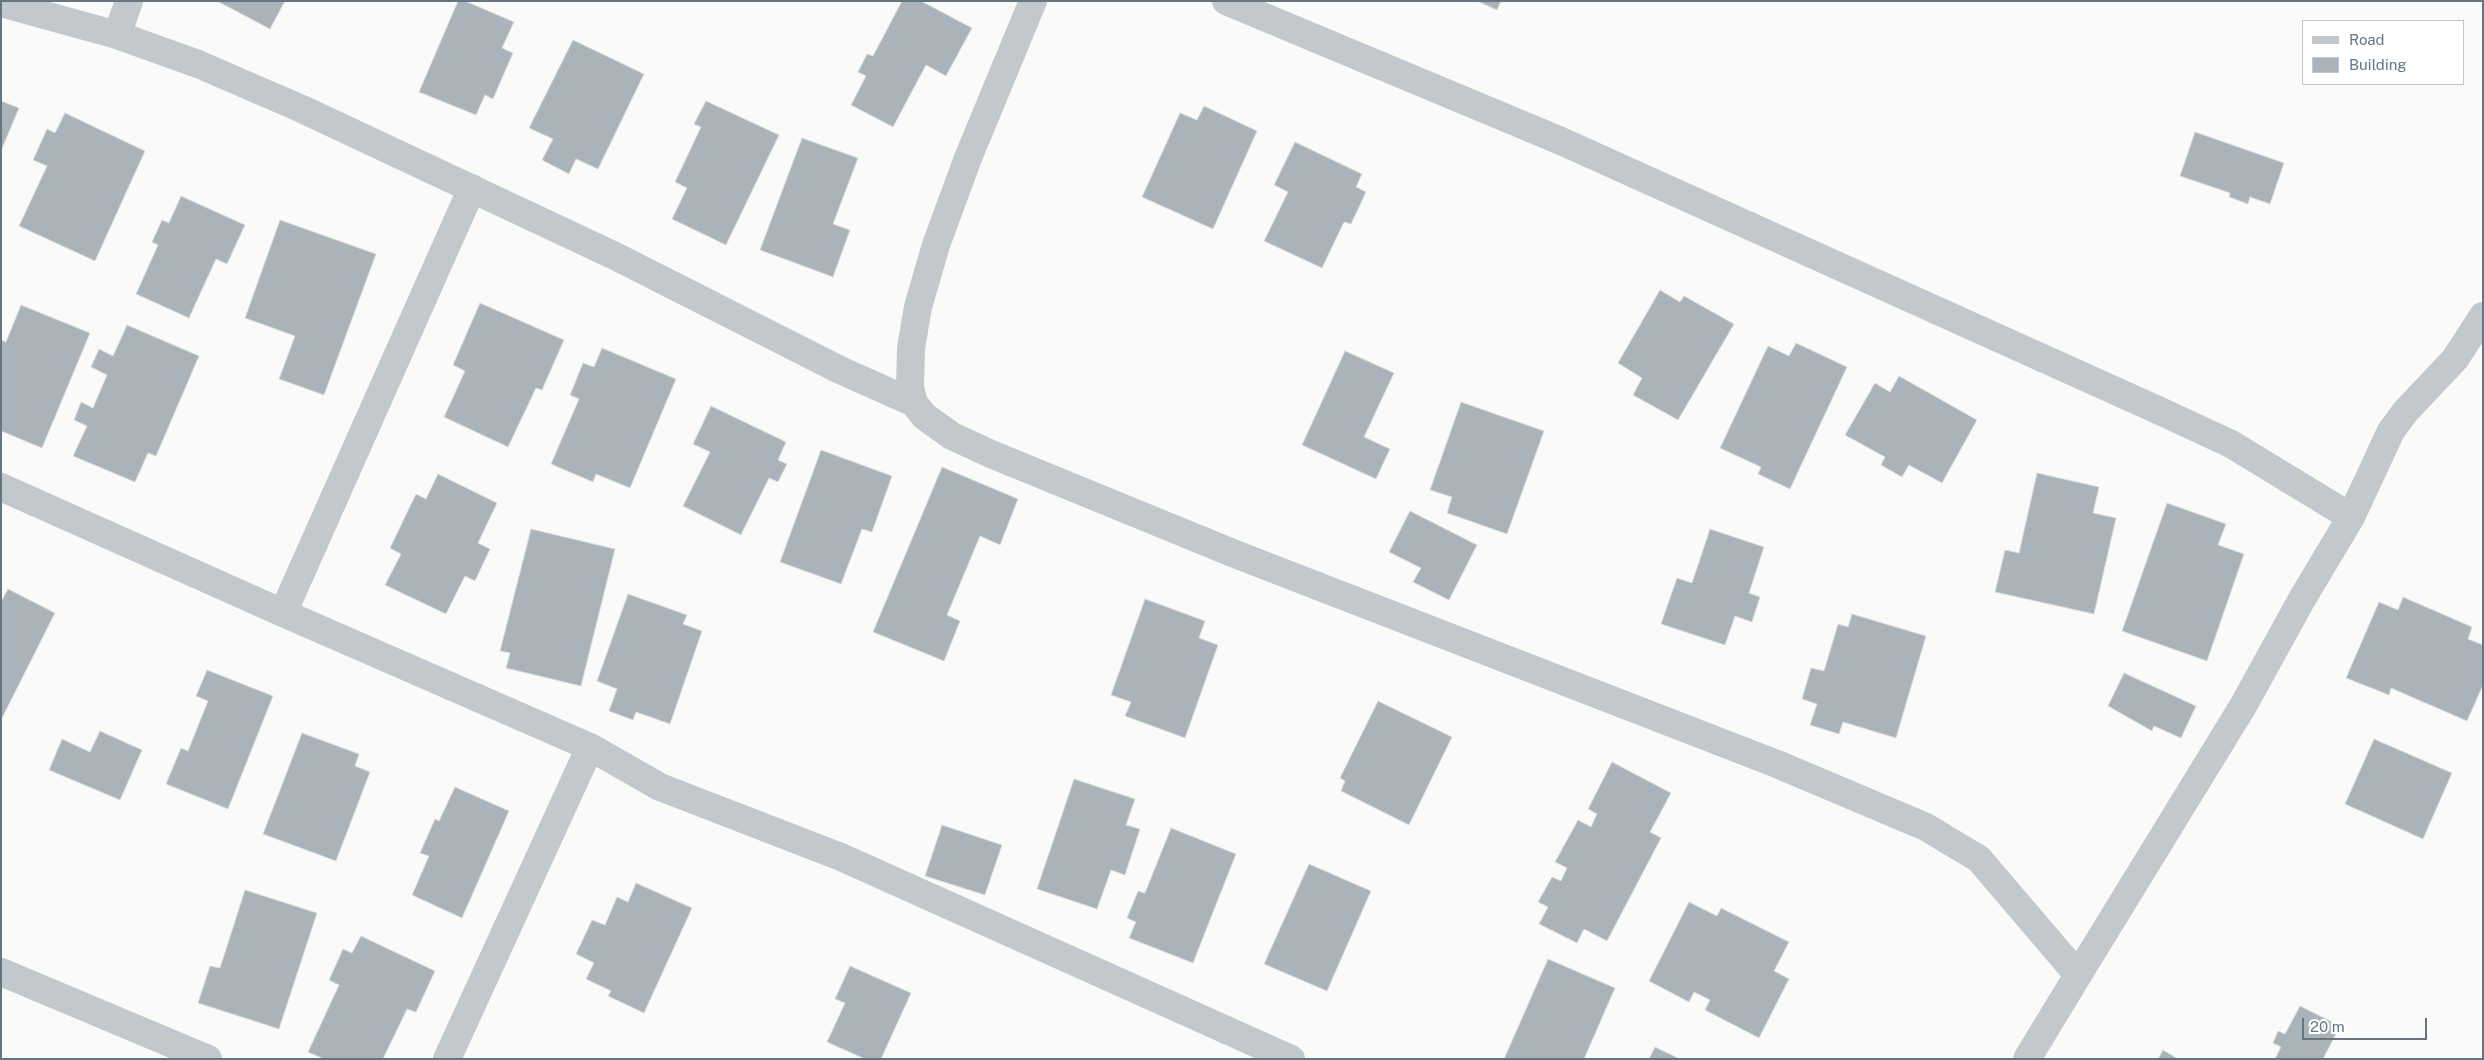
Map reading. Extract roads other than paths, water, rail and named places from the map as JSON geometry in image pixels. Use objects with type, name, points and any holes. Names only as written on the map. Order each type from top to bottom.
[{"type":"street","points":[[117,35],[129,1]]},
{"type":"street","points":[[1033,1],[1001,75],[936,244],[918,307],[911,348],[910,388],[914,403],[924,416],[952,436],[991,454],[1235,554],[1777,764],[1926,827],[1979,859],[2078,974]]},
{"type":"street","points":[[1226,1],[1561,141],[2160,410],[2231,444],[2351,517]]},
{"type":"street","points":[[1,3],[117,35],[198,64],[472,188],[615,256],[840,370],[914,403]]},
{"type":"street","points":[[283,613],[472,188]]},
{"type":"street","points":[[2027,1059],[2243,706],[2302,599],[2351,517],[2391,431],[2405,412],[2455,359],[2483,316]]},
{"type":"street","points":[[1,487],[590,747],[660,787],[841,857],[1291,1059]]},
{"type":"street","points":[[446,1059],[590,747]]},
{"type":"street","points":[[1,972],[208,1059]]}]
